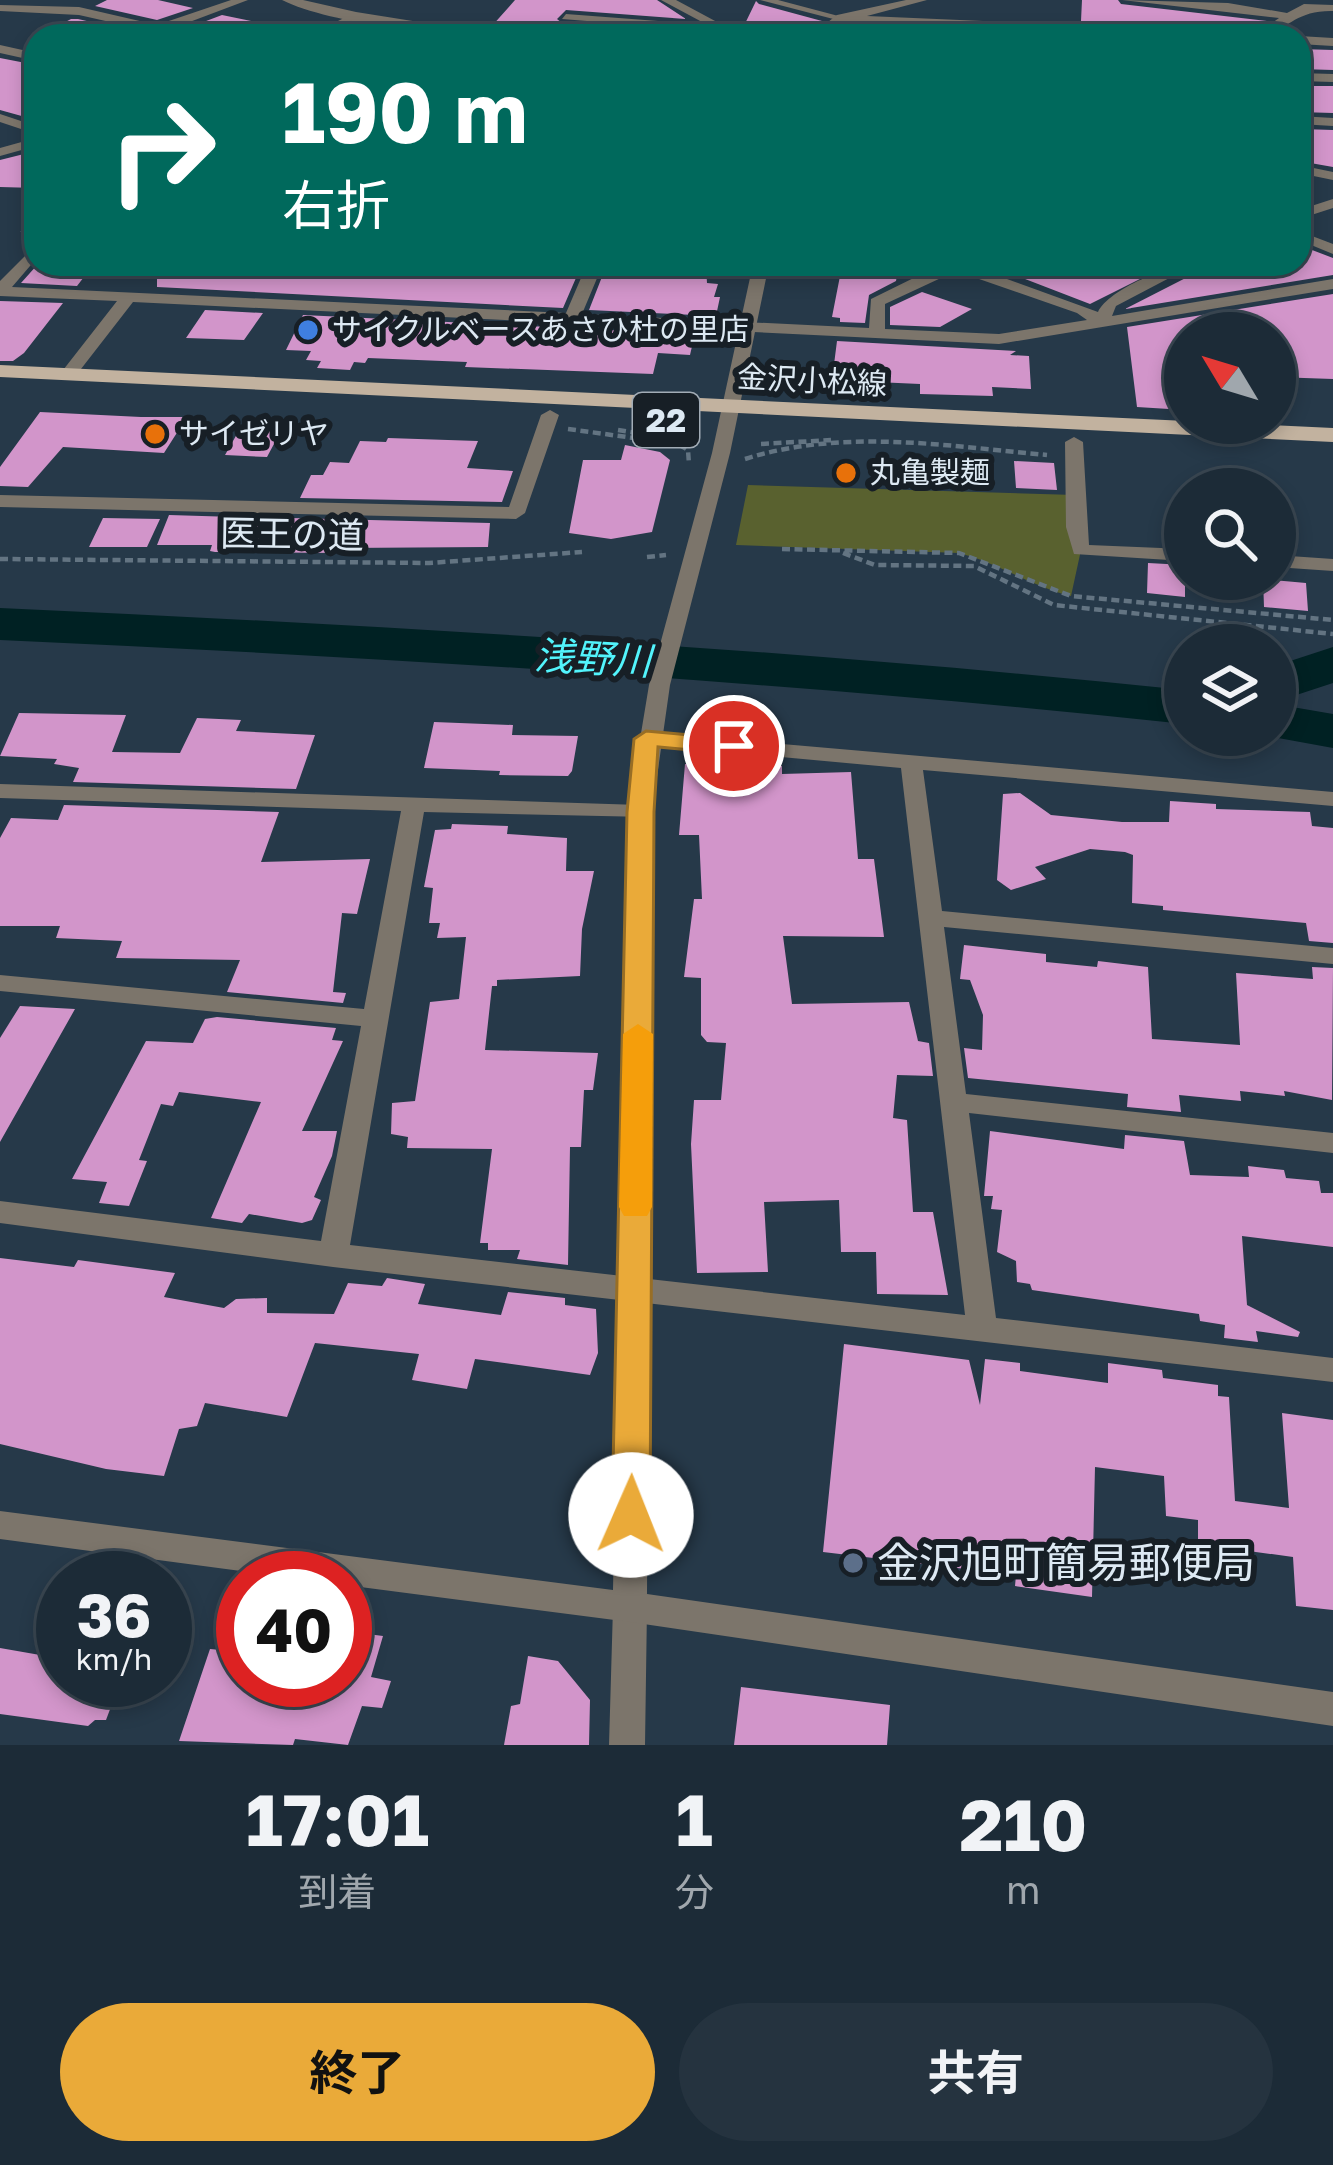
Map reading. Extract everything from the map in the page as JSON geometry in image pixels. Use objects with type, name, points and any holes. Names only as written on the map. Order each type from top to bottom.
[{"type":"main road","name":"金沢小松線","points":[[0,371],[730,415],[1333,435]]},
{"type":"main road","name":"金沢小松線","points":[[0,387],[549,422],[730,415],[1074,449],[1333,449]]},
{"type":"street","points":[[172,24],[242,0]]},
{"type":"street","points":[[288,0],[414,24]]},
{"type":"street","points":[[667,0],[708,24]]},
{"type":"street","points":[[861,0],[886,5]]},
{"type":"street","points":[[833,24],[886,5],[921,0]]},
{"type":"street","points":[[1128,0],[1286,16]]},
{"type":"street","points":[[1276,24],[1304,7],[1333,8]]},
{"type":"street","points":[[0,8],[79,10],[142,24]]},
{"type":"street","points":[[339,24],[356,16]]},
{"type":"street","points":[[841,18],[974,24]]},
{"type":"street","points":[[0,291],[24,264]]},
{"type":"street","points":[[572,318],[590,276]]},
{"type":"street","points":[[627,1745],[640,812],[648,729],[730,415],[758,276]]},
{"type":"street","points":[[877,332],[877,302],[930,276]]},
{"type":"street","points":[[985,276],[1083,310],[1101,321]]},
{"type":"street","points":[[1101,321],[1110,303],[1164,276]]},
{"type":"street","points":[[0,291],[999,339],[1333,284]]},
{"type":"street","points":[[68,374],[129,297]]},
{"type":"street","points":[[0,501],[515,513],[549,422]]},
{"type":"street","points":[[1074,449],[1081,550],[1164,554]]},
{"type":"street","points":[[1296,562],[1333,565]]},
{"type":"street","points":[[648,729],[911,761],[1333,799]]},
{"type":"street","points":[[911,761],[982,1327]]},
{"type":"street","points":[[0,791],[640,812]]},
{"type":"street","points":[[333,1256],[414,804]]},
{"type":"street","points":[[931,918],[1333,956]]},
{"type":"street","points":[[0,983],[376,1019]]},
{"type":"street","points":[[954,1102],[1333,1143]]},
{"type":"street","points":[[0,1212],[333,1256],[634,1286],[1333,1370]]},
{"type":"street","points":[[0,1526],[630,1607],[1333,1709]]},
{"type":"lane","points":[[765,0],[841,18]]},
{"type":"lane","points":[[566,17],[639,24]]},
{"type":"path","points":[[549,422],[678,444],[688,450],[690,477]]},
{"type":"path","points":[[590,428],[685,441]]},
{"type":"path","points":[[761,443],[840,441]]},
{"type":"path","points":[[740,462],[773,447],[848,443],[1074,449]]},
{"type":"path","points":[[647,557],[670,554],[676,543]]},
{"type":"path","points":[[782,549],[959,553],[984,559],[1037,587],[1071,596],[1333,620]]},
{"type":"path","points":[[834,550],[875,565],[974,566],[1054,604],[1333,634]]},
{"type":"path","name":"医王の道","points":[[0,559],[429,563],[582,552]]},
{"type":"green space","points":[[748,485],[1075,495],[1081,550],[1071,596],[959,553],[736,545]]},
{"type":"building","points":[[107,0],[158,0],[193,8],[157,20],[95,6]]},
{"type":"building","points":[[515,0],[657,0],[686,19],[566,10],[557,19],[574,24],[494,24]]},
{"type":"building","points":[[1082,0],[1118,0],[1267,21],[1139,24],[1081,21]]},
{"type":"building","points":[[756,1],[822,21],[819,24],[745,24]]},
{"type":"building","points":[[222,15],[265,24],[198,24]]},
{"type":"building","points":[[78,19],[100,24],[62,24]]},
{"type":"building","points":[[1311,49],[1333,50],[1333,70],[1311,69]]},
{"type":"building","points":[[0,58],[24,63],[24,117],[0,110]]},
{"type":"building","points":[[1311,86],[1333,86],[1333,113],[1311,112]]},
{"type":"building","points":[[1311,129],[1333,130],[1333,167],[1311,163]]},
{"type":"building","points":[[24,154],[24,188],[0,187],[0,160]]},
{"type":"building","points":[[1311,250],[1333,258],[1333,275],[1125,309],[1190,276],[1311,276]]},
{"type":"building","points":[[27,276],[85,276],[77,286],[21,283]]},
{"type":"building","points":[[157,276],[577,276],[563,308],[157,287]]},
{"type":"building","points":[[602,276],[707,276],[707,283],[718,284],[714,297],[720,297],[716,316],[589,310]]},
{"type":"building","points":[[840,276],[897,276],[896,281],[869,295],[865,323],[832,317]]},
{"type":"building","points":[[1017,276],[1146,276],[1090,304]]},
{"type":"building","points":[[922,292],[972,309],[940,327],[890,325],[890,307]]},
{"type":"building","points":[[1333,294],[1333,379],[1296,378],[1296,312],[1221,312]]},
{"type":"building","points":[[0,301],[63,303],[24,353],[13,361],[0,361]]},
{"type":"building","points":[[205,310],[263,313],[244,340],[186,338]]},
{"type":"building","points":[[303,315],[712,335],[711,343],[693,342],[690,355],[658,353],[653,374],[368,358],[365,363],[354,362],[350,370],[317,368],[321,361],[306,360],[311,351],[286,350]]},
{"type":"building","points":[[1164,321],[1164,409],[1137,407],[1127,327]]},
{"type":"building","points":[[837,341],[1016,351],[1010,355],[1029,356],[1031,389],[992,387],[993,396],[920,394],[920,384],[832,380]]},
{"type":"building","points":[[40,412],[187,417],[164,453],[63,447],[28,487],[0,486],[0,467]]},
{"type":"building","points":[[241,427],[282,429],[267,457],[225,455]]},
{"type":"building","points":[[388,438],[478,441],[467,468],[513,471],[502,502],[300,498],[311,475],[323,475],[330,462],[349,463],[360,441],[386,442]]},
{"type":"building","points":[[625,445],[660,452],[670,460],[652,532],[611,539],[569,533],[583,460],[621,460]]},
{"type":"building","points":[[1014,461],[1054,463],[1057,490],[1016,488]]},
{"type":"building","points":[[169,515],[235,517],[233,524],[287,524],[290,518],[490,523],[488,547],[215,552],[210,551],[212,545],[157,545]]},
{"type":"building","points":[[103,518],[160,519],[147,547],[89,547]]},
{"type":"building","points":[[1148,563],[1164,564],[1164,595],[1147,593]]},
{"type":"building","points":[[1296,582],[1306,583],[1308,611],[1264,607],[1264,600],[1296,600]]},
{"type":"building","points":[[19,713],[126,715],[112,752],[180,753],[197,718],[241,720],[236,731],[315,735],[296,789],[73,782],[79,768],[54,764],[57,759],[0,756]]},
{"type":"building","points":[[434,722],[513,725],[512,735],[578,736],[572,771],[568,776],[499,775],[500,771],[424,768]]},
{"type":"building","points":[[685,764],[782,766],[782,774],[851,772],[858,859],[874,859],[884,937],[783,936],[792,1004],[909,1002],[918,1041],[929,1043],[933,1076],[897,1075],[893,1118],[907,1120],[913,1212],[933,1212],[948,1295],[877,1294],[876,1252],[841,1252],[839,1200],[764,1202],[768,1272],[697,1273],[691,1144],[694,1100],[721,1100],[726,1043],[707,1042],[701,1035],[701,978],[684,977],[694,899],[702,899],[699,835],[679,835]]},
{"type":"building","points":[[1020,793],[1051,815],[1122,822],[1169,822],[1170,801],[1216,804],[1216,809],[1310,812],[1312,826],[1333,828],[1333,943],[1309,941],[1306,923],[1132,903],[1133,855],[1125,852],[1090,849],[1035,867],[1046,879],[1011,890],[997,880],[1003,794]]},
{"type":"building","points":[[64,805],[279,812],[261,862],[370,859],[357,914],[342,913],[333,992],[346,993],[343,1003],[227,992],[240,960],[116,958],[122,941],[56,938],[60,926],[0,926],[0,838],[11,818],[58,820]]},
{"type":"building","points":[[452,824],[508,826],[507,834],[567,838],[566,871],[594,871],[582,929],[580,976],[497,980],[497,986],[492,986],[485,1050],[598,1053],[593,1090],[584,1090],[581,1147],[570,1147],[568,1265],[517,1259],[520,1250],[488,1250],[488,1243],[480,1243],[492,1149],[407,1148],[408,1137],[391,1134],[392,1103],[415,1101],[430,1002],[459,999],[466,937],[437,938],[440,923],[429,923],[433,888],[424,887],[435,830],[451,829]]},
{"type":"building","points":[[964,945],[1046,954],[1046,962],[1148,967],[1152,1039],[1240,1045],[1236,973],[1313,979],[1312,967],[1333,968],[1332,1100],[1284,1091],[1285,1096],[1240,1091],[1241,1101],[1179,1095],[1181,1112],[1127,1107],[1128,1094],[968,1078],[964,1048],[982,1050],[983,1015],[970,980],[960,979]]},
{"type":"building","points":[[20,1006],[75,1009],[0,1142],[0,1038]]},
{"type":"building","points":[[205,1019],[336,1028],[332,1040],[343,1041],[302,1131],[337,1131],[314,1197],[321,1200],[312,1220],[302,1223],[249,1214],[242,1223],[211,1218],[261,1102],[179,1092],[173,1106],[161,1104],[139,1160],[147,1161],[129,1206],[99,1203],[107,1182],[72,1179],[146,1041],[193,1043]]},
{"type":"building","points":[[990,1131],[1124,1149],[1125,1135],[1184,1141],[1190,1175],[1249,1177],[1248,1166],[1284,1170],[1286,1178],[1319,1181],[1321,1193],[1333,1193],[1333,1247],[1242,1236],[1247,1305],[1300,1332],[1298,1337],[1256,1331],[1258,1342],[1224,1338],[1225,1325],[1200,1321],[1199,1314],[1032,1290],[1030,1284],[1017,1282],[1016,1261],[997,1252],[1002,1210],[991,1209],[993,1196],[984,1196]]},
{"type":"building","points":[[0,1258],[74,1267],[78,1260],[175,1273],[164,1297],[224,1308],[236,1299],[267,1298],[267,1313],[334,1314],[348,1283],[382,1286],[387,1278],[425,1284],[418,1304],[501,1315],[508,1292],[565,1298],[565,1305],[596,1309],[598,1353],[590,1375],[475,1359],[467,1389],[412,1380],[419,1354],[315,1343],[287,1417],[205,1403],[197,1426],[179,1429],[164,1476],[106,1469],[0,1444]]},
{"type":"building","points":[[844,1344],[969,1360],[980,1405],[985,1359],[1020,1363],[1020,1371],[1108,1383],[1108,1363],[1162,1370],[1163,1378],[1218,1385],[1218,1396],[1229,1397],[1235,1501],[1289,1508],[1282,1413],[1333,1420],[1333,1610],[1296,1606],[1293,1557],[1198,1544],[1198,1520],[1166,1516],[1164,1476],[1095,1467],[1092,1597],[1015,1586],[1016,1575],[823,1552]]},
{"type":"building","points":[[372,1635],[383,1636],[372,1674]]},
{"type":"building","points":[[0,1648],[36,1654],[36,1707],[111,1707],[106,1720],[88,1726],[0,1714]]},
{"type":"building","points":[[210,1649],[216,1650],[216,1707],[362,1707],[348,1745],[295,1739],[293,1745],[179,1741]]},
{"type":"building","points":[[528,1656],[558,1661],[590,1700],[589,1745],[504,1745],[511,1706],[520,1704]]},
{"type":"building","points":[[372,1677],[391,1681],[382,1708],[372,1707]]},
{"type":"building","points":[[741,1687],[890,1705],[887,1745],[734,1745]]},
{"type":"waterway","name":"浅野川","points":[[0,624],[350,640],[869,674],[1164,705]]},
{"type":"waterway","points":[[1296,677],[1333,664]]},
{"type":"waterway","name":"浅野川","points":[[1296,725],[1333,731]]},
{"type":"slow traffic","points":[[635,1207],[638,1034]]},
{"type":"place","name":"サイクルベースあさひ杜の里店","points":[[308,330]]},
{"type":"place","name":"サイゼリヤ","points":[[155,434]]},
{"type":"place","name":"丸亀製麺","points":[[846,473]]},
{"type":"place","name":"金沢旭町簡易郵便局","points":[[853,1563]]},
{"type":"route","points":[[631,1515],[640,812],[646,739],[734,746]]}]
